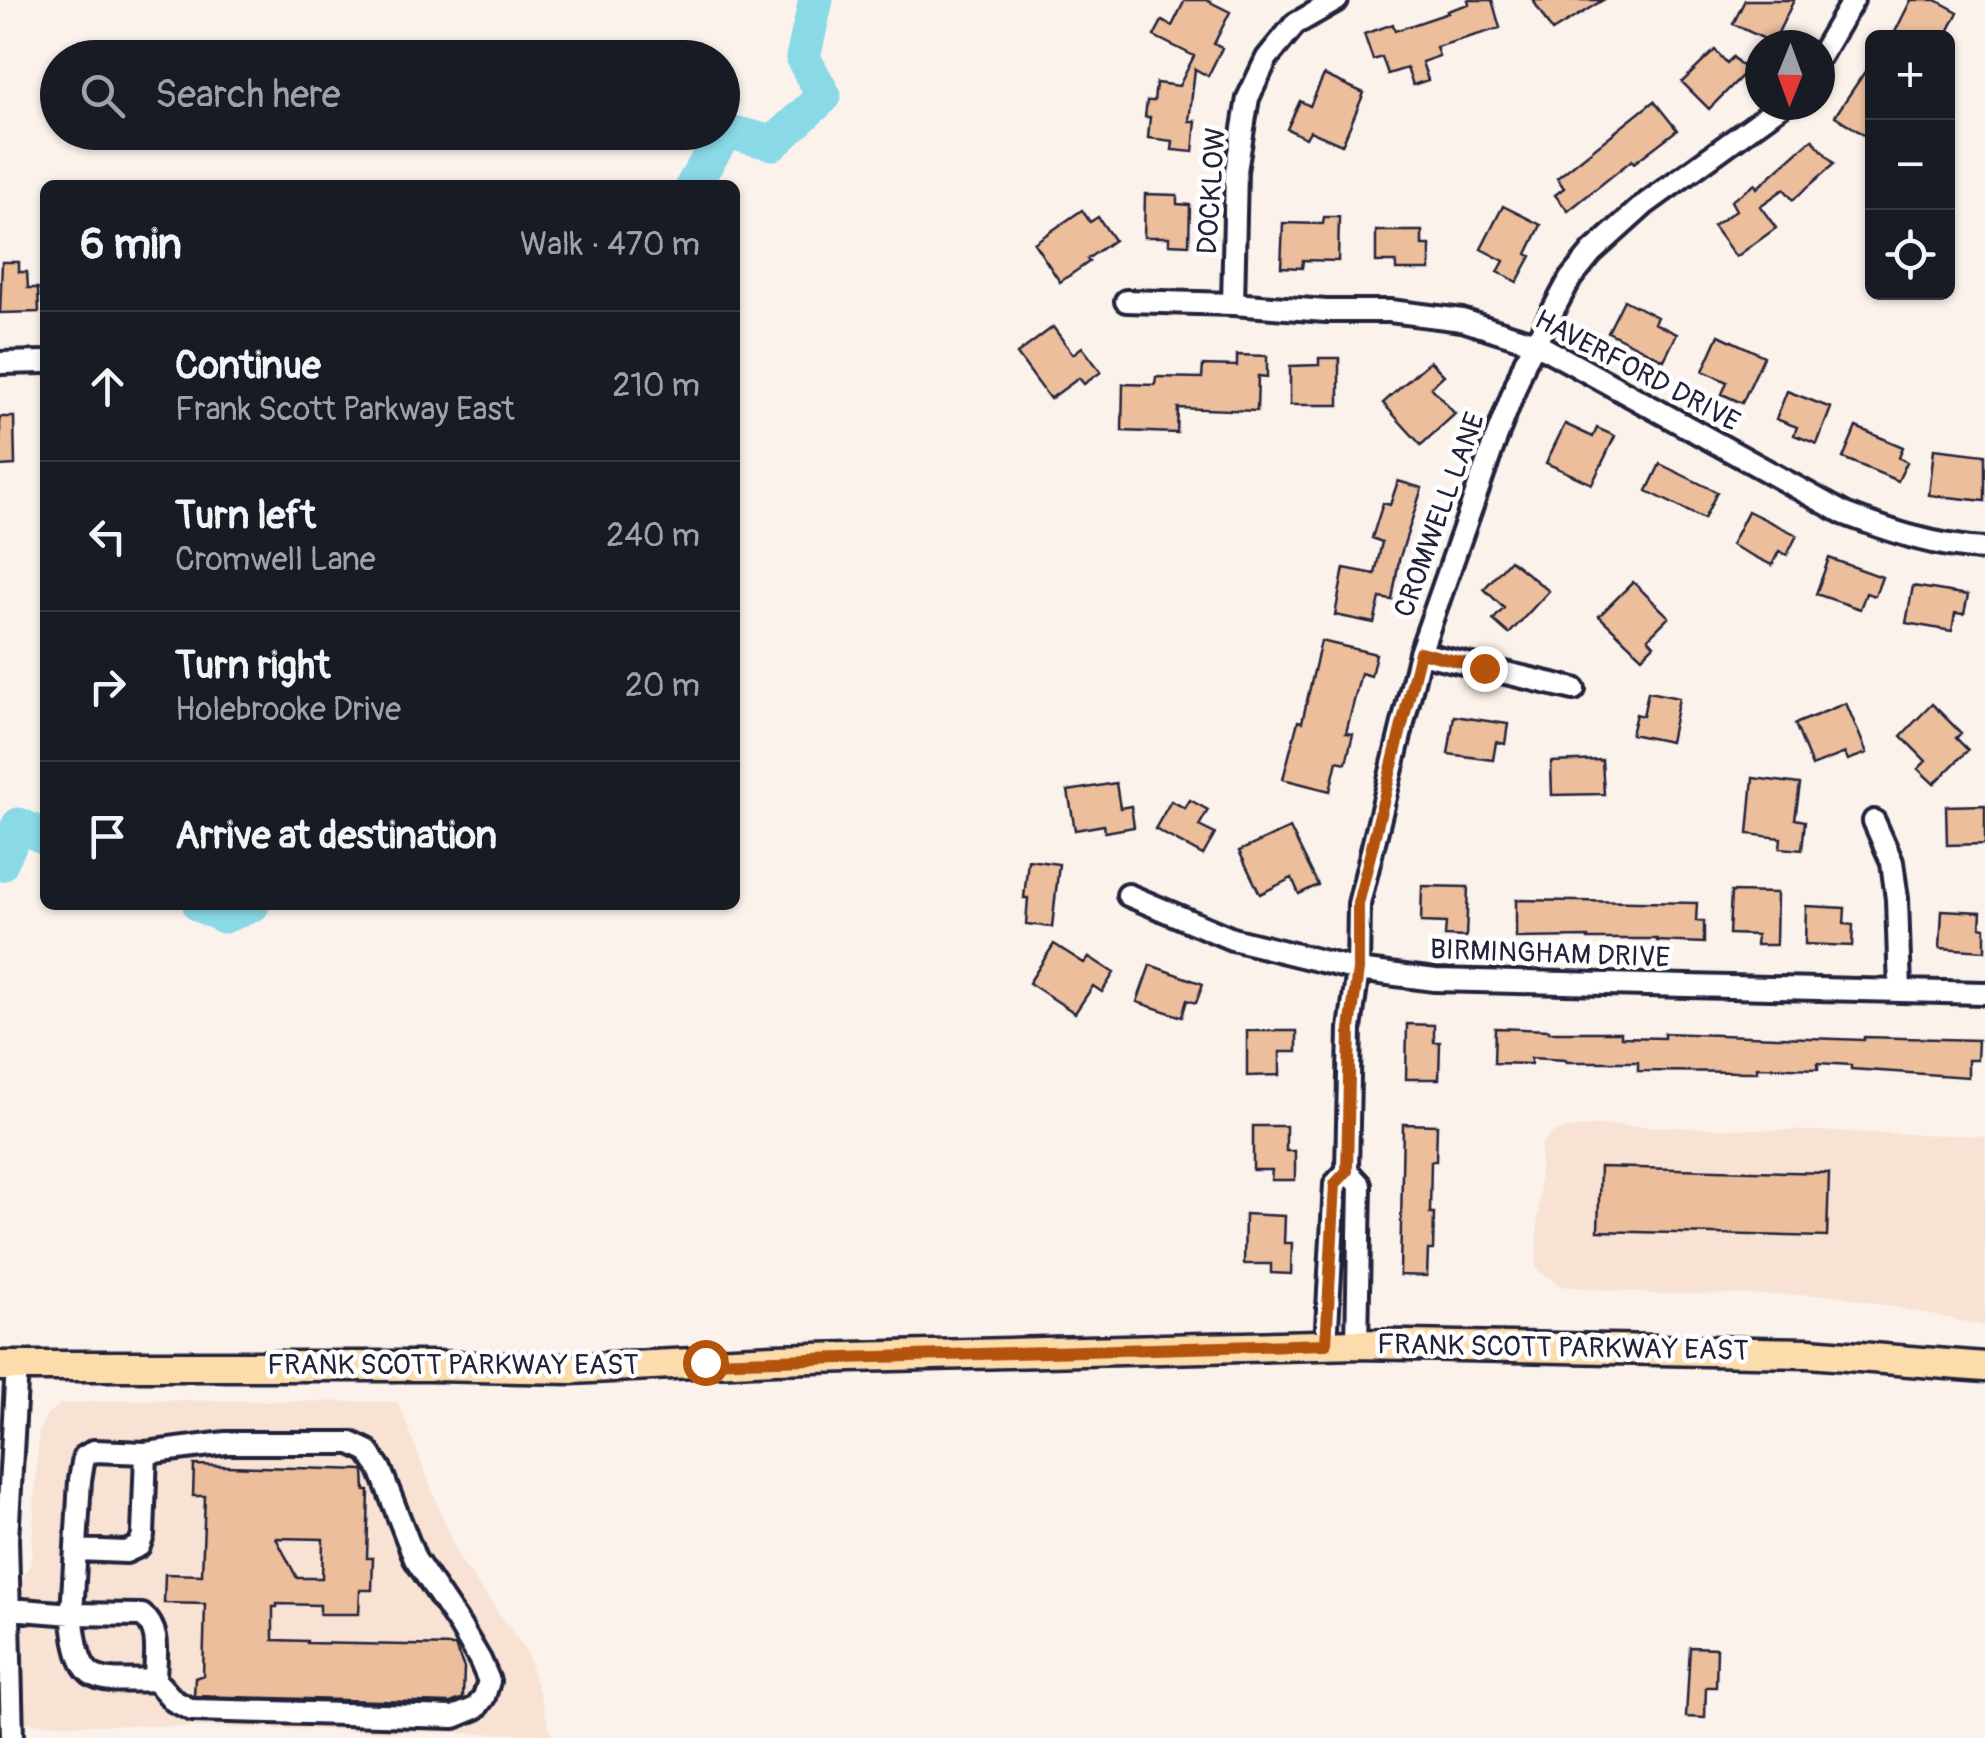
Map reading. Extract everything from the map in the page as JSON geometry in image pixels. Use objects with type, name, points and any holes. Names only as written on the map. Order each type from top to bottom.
[{"type":"main road","name":"FRANK SCOTT PARKWAY EAST","points":[[8,1366],[570,1369],[774,1359],[1356,1344],[1809,1353],[1985,1367]]},
{"type":"street","name":"DOCKLOW","points":[[1233,304],[1236,172],[1248,98],[1267,58],[1296,24],[1337,0]]},
{"type":"street","points":[[1835,31],[1854,0]]},
{"type":"street","name":"CROMWELL LANE","points":[[1326,1344],[1335,1184],[1347,1171],[1358,904],[1420,652],[1493,446],[1535,343],[1570,280],[1592,252],[1644,205],[1761,120]]},
{"type":"street","name":"HAVERFORD DRIVE","points":[[1126,301],[1326,312],[1390,311],[1462,320],[1535,343],[1844,514],[1927,541],[1985,549]]},
{"type":"street","points":[[0,363],[40,362]]},
{"type":"street","points":[[1420,652],[1574,689]]},
{"type":"street","points":[[1874,821],[1892,862],[1900,991]]},
{"type":"street","name":"BIRMINGHAM DRIVE","points":[[1128,894],[1232,939],[1358,970],[1435,980],[1985,992]]},
{"type":"street","name":"CROMWELL LANE","points":[[1347,1171],[1360,1185],[1356,1344]]},
{"type":"street","points":[[8,1366],[4,1539],[10,1609],[12,1738]]},
{"type":"street","points":[[10,1609],[72,1614],[142,1615],[156,1632],[155,1680],[174,1701],[192,1710],[454,1717],[476,1708],[489,1680],[460,1626],[415,1559],[380,1469],[368,1451],[351,1442],[226,1443],[146,1453],[94,1451],[84,1457],[72,1614],[76,1652],[86,1671],[105,1680],[155,1680]]},
{"type":"street","points":[[76,1550],[126,1552],[139,1546],[143,1535],[146,1453]]},
{"type":"shaded area","points":[[1598,1125],[1985,1136],[1985,1326],[1836,1295],[1658,1294],[1561,1286],[1536,1269],[1541,1144],[1555,1131]]},
{"type":"shaded area","points":[[125,1400],[398,1402],[458,1557],[526,1651],[552,1735],[24,1723],[22,1579],[31,1563],[39,1431],[47,1415],[60,1404]]},
{"type":"building","points":[[1185,0],[1206,0],[1230,12],[1214,44],[1222,48],[1208,76],[1195,69],[1189,121],[1196,121],[1193,152],[1172,150],[1173,141],[1148,138],[1150,117],[1145,117],[1147,101],[1154,101],[1156,83],[1179,86],[1194,56],[1154,36],[1162,21],[1172,26]]},
{"type":"building","points":[[1468,0],[1492,0],[1500,28],[1436,47],[1439,56],[1422,62],[1428,80],[1413,85],[1407,68],[1388,74],[1382,57],[1373,60],[1364,34],[1393,24],[1395,31],[1448,13],[1469,4]]},
{"type":"building","points":[[1533,0],[1603,0],[1552,31]]},
{"type":"building","points":[[1745,0],[1794,0],[1779,30],[1746,30],[1733,24]]},
{"type":"building","points":[[1911,0],[1936,0],[1958,12],[1949,30],[1896,30]]},
{"type":"building","points":[[1715,50],[1727,63],[1733,57],[1745,69],[1709,109],[1682,82]]},
{"type":"building","points":[[1865,71],[1865,136],[1835,116]]},
{"type":"building","points":[[1324,75],[1364,93],[1342,145],[1310,131],[1306,138],[1287,129],[1300,101],[1310,106]]},
{"type":"building","points":[[1654,101],[1677,130],[1568,211],[1555,195],[1564,188],[1557,178]]},
{"type":"building","points":[[1812,139],[1834,164],[1793,200],[1784,189],[1760,206],[1776,228],[1736,257],[1713,226],[1736,210],[1731,201],[1755,184],[1757,188]]},
{"type":"building","points":[[1145,194],[1177,195],[1177,204],[1190,205],[1189,245],[1169,244],[1169,237],[1144,237]]},
{"type":"building","points":[[1503,206],[1541,225],[1517,282],[1498,272],[1504,261],[1481,249]]},
{"type":"building","points":[[1082,210],[1090,222],[1098,217],[1114,240],[1060,282],[1034,243]]},
{"type":"building","points":[[1324,217],[1339,217],[1338,261],[1303,260],[1302,268],[1281,267],[1283,223],[1323,224]]},
{"type":"building","points":[[1376,231],[1422,231],[1422,245],[1430,245],[1430,270],[1396,270],[1396,262],[1376,262]]},
{"type":"building","points":[[2,262],[19,262],[19,272],[27,272],[28,288],[38,288],[39,312],[0,313]]},
{"type":"building","points":[[1624,300],[1657,317],[1654,323],[1677,334],[1664,360],[1608,332]]},
{"type":"building","points":[[1053,327],[1073,354],[1082,347],[1101,372],[1084,384],[1079,378],[1050,399],[1017,354]]},
{"type":"building","points":[[1719,335],[1764,356],[1742,403],[1722,394],[1727,382],[1703,371]]},
{"type":"building","points":[[1237,355],[1267,356],[1267,377],[1258,376],[1257,411],[1178,408],[1177,433],[1122,431],[1123,384],[1155,385],[1156,377],[1202,378],[1203,365],[1237,366]]},
{"type":"building","points":[[1319,358],[1339,358],[1339,405],[1290,405],[1290,366],[1319,365]]},
{"type":"building","points":[[1430,361],[1444,375],[1431,387],[1455,414],[1421,445],[1383,403]]},
{"type":"building","points":[[1787,391],[1831,408],[1817,444],[1794,435],[1797,427],[1776,419]]},
{"type":"building","points":[[0,417],[14,417],[15,465],[0,466]]},
{"type":"building","points":[[1565,424],[1593,437],[1597,428],[1615,436],[1592,484],[1546,463]]},
{"type":"building","points":[[1856,427],[1903,447],[1899,458],[1907,462],[1898,481],[1843,458]]},
{"type":"building","points":[[1934,449],[1985,455],[1985,501],[1929,495]]},
{"type":"building","points":[[1660,464],[1717,492],[1704,519],[1647,491]]},
{"type":"building","points":[[1398,481],[1422,488],[1399,560],[1392,600],[1380,598],[1374,623],[1335,615],[1344,568],[1375,574],[1382,542],[1372,538],[1383,503],[1390,505]]},
{"type":"building","points":[[1748,511],[1797,535],[1787,555],[1779,551],[1772,565],[1731,545]]},
{"type":"building","points":[[1829,558],[1882,577],[1875,596],[1866,593],[1860,609],[1816,594]]},
{"type":"building","points":[[1510,560],[1549,591],[1509,634],[1493,620],[1504,608],[1484,589]]},
{"type":"building","points":[[1633,582],[1669,617],[1648,638],[1654,645],[1642,657],[1599,616]]},
{"type":"building","points":[[1913,586],[1968,595],[1964,614],[1955,613],[1952,631],[1906,623]]},
{"type":"building","points":[[1321,641],[1376,654],[1371,676],[1361,673],[1346,733],[1353,734],[1346,763],[1337,761],[1330,791],[1283,779],[1298,721],[1302,722]]},
{"type":"building","points":[[1648,692],[1679,698],[1670,742],[1631,734],[1636,714],[1643,716]]},
{"type":"building","points":[[1846,703],[1867,753],[1848,760],[1845,753],[1812,766],[1795,724]]},
{"type":"building","points":[[1932,704],[1961,733],[1956,738],[1968,750],[1934,784],[1918,769],[1926,761],[1901,736]]},
{"type":"building","points":[[1454,716],[1508,724],[1505,744],[1496,742],[1493,760],[1448,754]]},
{"type":"building","points":[[1602,760],[1604,794],[1552,795],[1551,762]]},
{"type":"building","points":[[1753,778],[1800,784],[1795,819],[1805,821],[1802,850],[1780,848],[1781,838],[1748,834]]},
{"type":"building","points":[[1116,783],[1120,808],[1131,806],[1134,827],[1105,832],[1104,825],[1075,830],[1068,791]]},
{"type":"building","points":[[1190,800],[1208,810],[1199,826],[1215,834],[1203,855],[1155,829],[1171,801],[1185,808]]},
{"type":"building","points":[[1985,805],[1985,844],[1947,845],[1946,806]]},
{"type":"building","points":[[1290,828],[1318,885],[1299,894],[1292,878],[1260,894],[1239,851]]},
{"type":"building","points":[[1028,860],[1059,864],[1052,927],[1026,924]]},
{"type":"building","points":[[1422,886],[1468,887],[1466,937],[1445,936],[1446,923],[1421,922]]},
{"type":"building","points":[[1731,892],[1777,893],[1776,945],[1756,945],[1757,935],[1729,934]]},
{"type":"building","points":[[1516,900],[1697,903],[1696,921],[1704,921],[1704,943],[1516,938]]},
{"type":"building","points":[[1806,906],[1845,908],[1844,924],[1853,925],[1852,946],[1805,944]]},
{"type":"building","points":[[1942,910],[1981,912],[1985,951],[1940,948]]},
{"type":"building","points":[[1054,944],[1084,963],[1089,957],[1114,973],[1102,992],[1093,986],[1075,1013],[1029,983]]},
{"type":"building","points":[[1150,965],[1203,984],[1196,1003],[1187,1000],[1182,1017],[1137,1002]]},
{"type":"building","points":[[1407,1024],[1434,1025],[1434,1042],[1440,1042],[1439,1079],[1406,1079]]},
{"type":"building","points":[[1495,1028],[1621,1032],[1621,1037],[1664,1038],[1664,1033],[1978,1040],[1977,1060],[1968,1060],[1968,1077],[1818,1063],[1818,1069],[1757,1067],[1757,1072],[1638,1071],[1638,1062],[1531,1058],[1531,1064],[1494,1063]]},
{"type":"building","points":[[1247,1031],[1297,1031],[1297,1052],[1280,1052],[1280,1075],[1247,1076]]},
{"type":"building","points":[[1403,1124],[1437,1125],[1436,1161],[1431,1161],[1433,1250],[1428,1250],[1427,1276],[1400,1275]]},
{"type":"building","points":[[1253,1126],[1286,1126],[1286,1151],[1295,1151],[1295,1180],[1271,1180],[1272,1170],[1253,1170]]},
{"type":"building","points":[[1600,1167],[1829,1173],[1827,1237],[1598,1231]]},
{"type":"building","points":[[1245,1214],[1285,1216],[1284,1243],[1292,1243],[1291,1274],[1271,1273],[1271,1264],[1244,1264]]},
{"type":"building","points":[[194,1465],[364,1470],[365,1491],[369,1491],[367,1558],[373,1558],[372,1590],[360,1590],[359,1614],[320,1614],[320,1605],[277,1604],[273,1607],[273,1640],[455,1646],[464,1668],[463,1698],[451,1703],[194,1696],[195,1678],[203,1675],[205,1604],[164,1603],[165,1574],[202,1575],[205,1496],[193,1496]],"holes":[[[276,1538],[323,1539],[322,1578],[297,1578]]]},
{"type":"building","points":[[1690,1647],[1717,1648],[1716,1687],[1706,1687],[1705,1718],[1686,1717]]},
{"type":"waterway","points":[[740,135],[773,143],[824,96],[803,58],[816,0]]},
{"type":"waterway","points":[[696,180],[714,150]]},
{"type":"waterway","points":[[0,864],[19,825],[40,835]]},
{"type":"waterway","points":[[211,910],[224,916],[239,910]]},
{"type":"route","points":[[705,1362],[1326,1344],[1335,1184],[1347,1171],[1358,904],[1420,652],[1484,668]]}]
